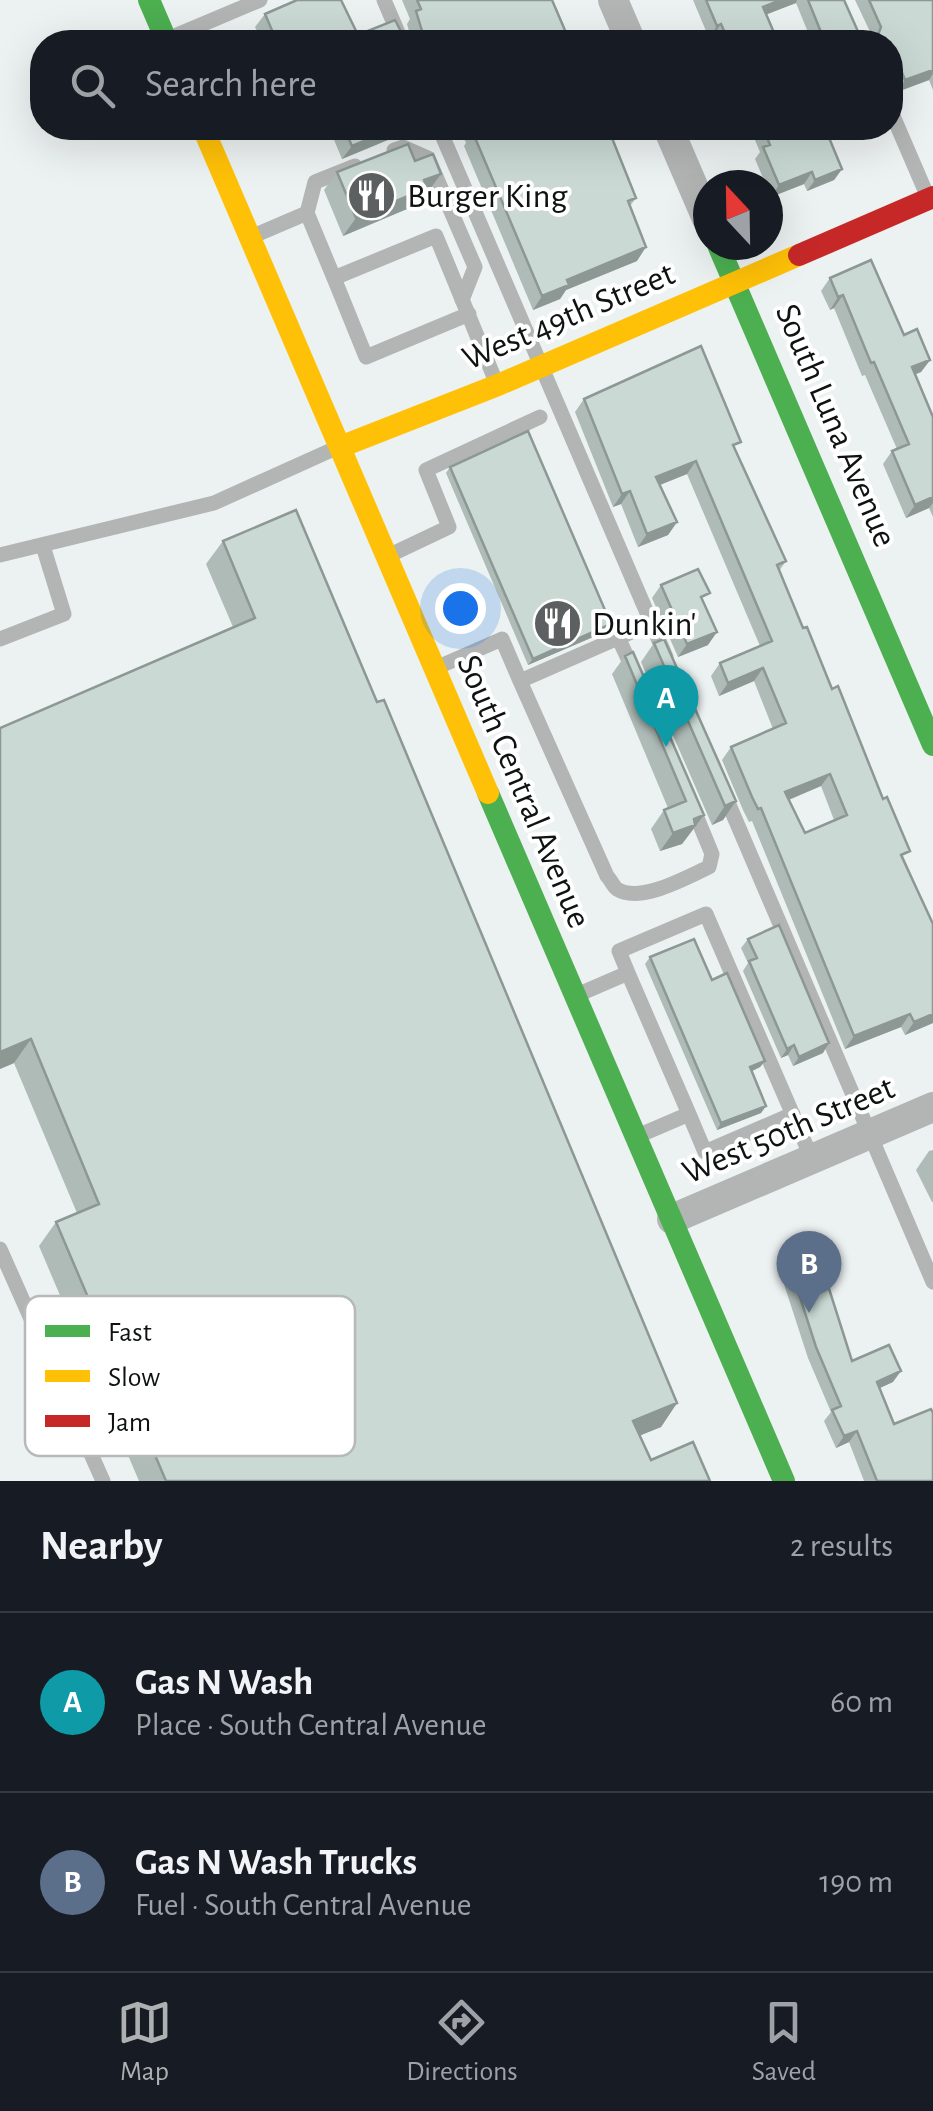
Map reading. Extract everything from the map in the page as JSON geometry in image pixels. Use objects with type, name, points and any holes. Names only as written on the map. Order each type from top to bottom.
[{"type":"main road","points":[[149,0],[162,30]]},
{"type":"main road","name":"South Central Avenue","points":[[209,140],[784,1481]]},
{"type":"main road","name":"West 49th Street","points":[[340,447],[498,385],[932,201]]},
{"type":"main road","name":"South Luna Avenue","points":[[724,260],[933,745]]},
{"type":"street","points":[[613,0],[627,30]]},
{"type":"street","points":[[673,140],[693,185]]},
{"type":"street","name":"West 50th Street","points":[[672,1219],[933,1107]]},
{"type":"lane","points":[[192,30],[260,0]]},
{"type":"lane","points":[[384,0],[397,30]]},
{"type":"lane","points":[[903,137],[932,201]]},
{"type":"lane","points":[[444,140],[670,668]]},
{"type":"lane","points":[[368,161],[315,182],[307,214],[366,357],[466,307],[476,267],[428,158],[403,147],[385,154]]},
{"type":"lane","points":[[250,237],[307,214]]},
{"type":"lane","points":[[334,278],[436,236],[498,385]]},
{"type":"lane","points":[[386,557],[449,528],[426,470],[540,418]]},
{"type":"lane","points":[[0,556],[214,503],[340,447]]},
{"type":"lane","points":[[0,639],[64,614],[43,546]]},
{"type":"lane","points":[[520,680],[626,634],[640,684]]},
{"type":"lane","points":[[434,669],[502,639],[607,876],[617,889],[658,890],[709,867],[712,854],[686,793]]},
{"type":"lane","points":[[716,776],[933,1282]]},
{"type":"lane","points":[[792,1114],[705,1152],[619,951],[706,914],[812,1159]]},
{"type":"lane","points":[[576,996],[628,973]]},
{"type":"lane","points":[[636,1136],[689,1114]]},
{"type":"lane","points":[[0,1249],[25,1305]]},
{"type":"lane","points":[[92,1456],[103,1481]]},
{"type":"building","points":[[297,0],[341,0],[356,30],[272,30],[265,14]]},
{"type":"building","points":[[417,0],[552,0],[565,30],[422,30],[416,11],[421,9]]},
{"type":"building","points":[[706,0],[781,0],[763,7],[773,30],[724,30],[721,24],[717,26]]},
{"type":"building","points":[[808,0],[844,0],[857,30],[820,30]]},
{"type":"building","points":[[869,0],[933,0],[933,70],[905,80],[903,30],[880,30]]},
{"type":"building","points":[[395,20],[400,30],[370,30]]},
{"type":"building","points":[[476,140],[613,140],[636,198],[628,201],[646,247],[567,280],[569,285],[542,296]]},
{"type":"building","points":[[768,140],[830,140],[842,169],[815,180],[812,172],[783,183],[783,170],[773,170],[763,147],[770,145]]},
{"type":"building","name":"Burger King","points":[[408,144],[415,161],[433,154],[441,174],[424,180],[427,188],[356,218],[337,172]]},
{"type":"building","points":[[871,260],[904,335],[917,329],[930,360],[912,367],[933,417],[933,497],[915,505],[892,451],[909,444],[843,295],[838,297],[830,278]]},
{"type":"building","points":[[701,346],[741,442],[733,445],[786,561],[777,565],[803,628],[807,627],[832,689],[838,686],[883,799],[887,797],[910,851],[901,855],[933,924],[933,1014],[914,1022],[910,1014],[854,1036],[761,808],[752,797],[731,747],[786,723],[763,668],[728,683],[720,663],[772,641],[696,461],[656,477],[677,522],[647,534],[630,491],[622,494],[584,399]],"holes":[[[830,774],[847,815],[805,833],[785,792]]]},
{"type":"building","points":[[528,431],[611,624],[533,659],[450,467]]},
{"type":"building","points":[[296,510],[377,702],[384,700],[677,1403],[633,1421],[651,1460],[693,1442],[710,1481],[166,1481],[155,1456],[355,1456],[355,1296],[87,1296],[56,1222],[99,1204],[31,1039],[0,1052],[0,728],[255,618],[223,541]]},
{"type":"building","points":[[698,569],[710,593],[701,597],[717,632],[687,644],[661,585]]},
{"type":"building","points":[[664,639],[736,801],[725,806],[654,643]]},
{"type":"building","points":[[633,652],[704,815],[694,819],[695,825],[673,833],[664,810],[686,801],[625,656]]},
{"type":"building","points":[[779,925],[829,1043],[799,1057],[794,1045],[787,1049],[749,961],[757,958],[748,939]]},
{"type":"building","points":[[694,939],[712,980],[727,973],[765,1061],[750,1067],[766,1106],[721,1123],[650,957]]},
{"type":"building","points":[[818,1254],[852,1361],[889,1345],[901,1371],[877,1382],[894,1424],[931,1409],[933,1481],[877,1481],[857,1431],[844,1436],[832,1410],[841,1406],[816,1347],[789,1263]]},
{"type":"traffic: fast","points":[[149,0],[162,30]]},
{"type":"traffic: fast","points":[[724,260],[933,745]]},
{"type":"traffic: fast","points":[[488,793],[784,1481]]},
{"type":"traffic: slow","points":[[208,140],[488,793]]},
{"type":"traffic: slow","points":[[340,447],[498,385],[799,255]]},
{"type":"traffic: jam","points":[[799,255],[933,197]]},
{"type":"place","name":"Burger King","points":[[372,195]]},
{"type":"place","name":"Dunkin'","points":[[557,623]]},
{"type":"place","name":"Gas N Wash","points":[[666,747]]},
{"type":"place","name":"Gas N Wash Trucks","points":[[809,1313]]}]
